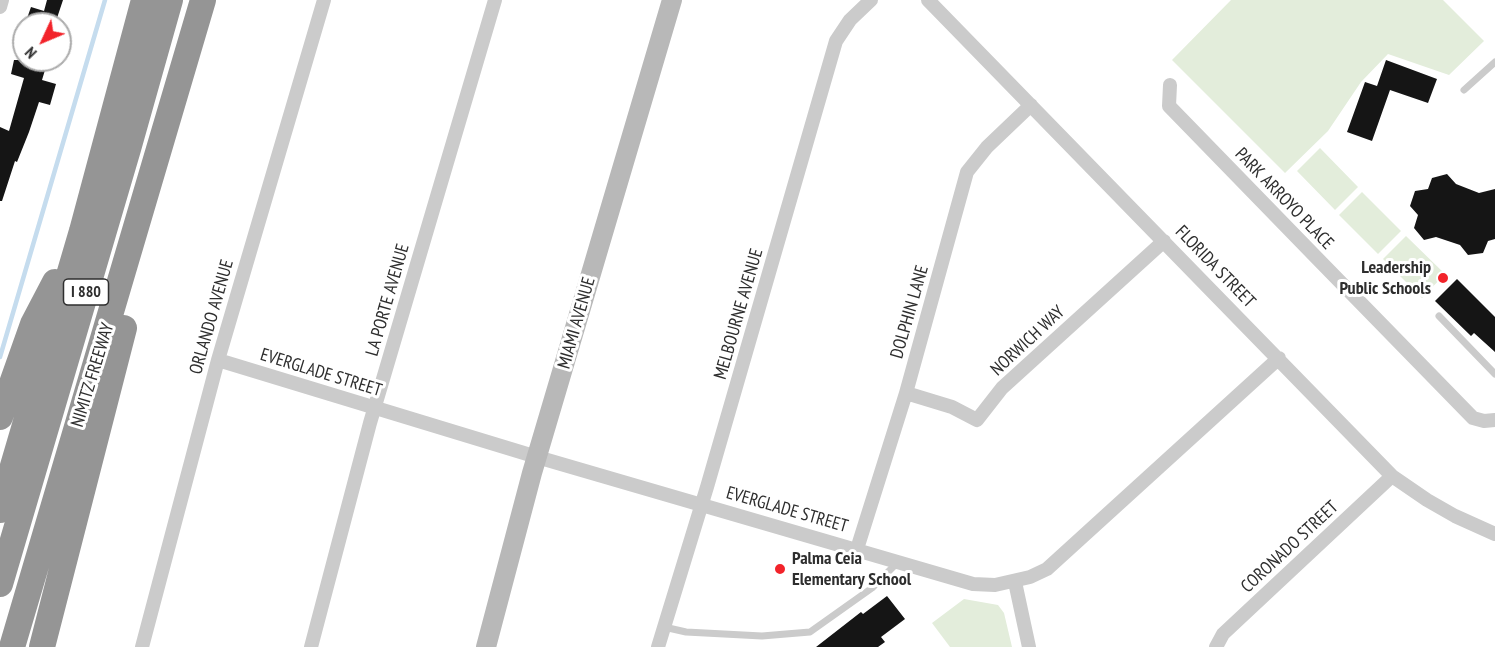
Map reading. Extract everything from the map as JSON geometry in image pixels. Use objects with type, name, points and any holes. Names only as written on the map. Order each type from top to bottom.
[{"type":"highway","name":"I 880","points":[[0,510],[82,231],[144,0]]},
{"type":"highway","name":"I 880","points":[[0,584],[170,0]]},
{"type":"highway","name":"I 880","points":[[93,374],[84,352],[187,0]]},
{"type":"highway","name":"NIMITZ FREEWAY","points":[[12,647],[203,0]]},
{"type":"highway","points":[[0,417],[33,324],[82,231]]},
{"type":"highway","points":[[42,647],[132,298],[122,277]]},
{"type":"street","points":[[0,8],[2,0]]},
{"type":"street","name":"ORLANDO AVENUE","points":[[142,647],[218,360],[324,0]]},
{"type":"street","name":"LA PORTE AVENUE","points":[[311,647],[375,408],[495,0]]},
{"type":"street","name":"MIAMI AVENUE","points":[[486,647],[537,458],[672,0]]},
{"type":"street","name":"MELBOURNE AVENUE","points":[[658,647],[702,504],[836,41],[850,20],[871,0]]},
{"type":"street","name":"FLORIDA STREET","points":[[928,0],[1392,476],[1437,506],[1495,534]]},
{"type":"street","name":"PARK ARROYO PLACE","points":[[1170,85],[1169,106],[1473,418],[1484,421],[1495,420]]},
{"type":"street","name":"DOLPHIN LANE","points":[[857,549],[906,393],[968,172],[987,147],[1031,105]]},
{"type":"street","name":"NORWICH WAY","points":[[906,393],[952,407],[977,420],[1002,388],[1164,241]]},
{"type":"street","name":"EVERGLADE STREET","points":[[218,360],[537,458],[973,584],[995,585],[1015,582],[1047,569],[1278,358]]},
{"type":"street","name":"CORONADO STREET","points":[[1216,647],[1222,634],[1392,476]]},
{"type":"street","points":[[1015,582],[1029,647]]},
{"type":"lane","points":[[1464,90],[1495,62]]},
{"type":"lane","points":[[1439,316],[1495,375]]},
{"type":"lane","points":[[664,627],[686,632],[762,636],[810,632],[872,588],[898,562]]},
{"type":"green space","points":[[1231,0],[1443,0],[1484,41],[1449,75],[1388,54],[1361,82],[1328,131],[1285,173],[1172,60]]},
{"type":"green space","points":[[1320,148],[1358,187],[1335,210],[1297,171]]},
{"type":"green space","points":[[1362,192],[1401,231],[1378,254],[1339,215]]},
{"type":"green space","points":[[1406,236],[1445,274],[1422,298],[1383,259]]},
{"type":"green space","points":[[964,599],[998,605],[1004,613],[1012,647],[950,647],[932,623]]},
{"type":"building","points":[[47,0],[63,0],[59,12],[29,12],[31,7],[44,11]]},
{"type":"building","points":[[1386,60],[1437,79],[1428,103],[1390,90],[1372,141],[1347,132],[1365,82],[1377,86]]},
{"type":"building","points":[[12,69],[12,72],[44,72],[42,80],[56,84],[50,105],[39,102],[17,162],[15,161],[2,201],[0,201],[0,127],[9,131],[24,78],[11,74]]},
{"type":"building","points":[[1447,174],[1456,184],[1479,193],[1495,189],[1495,239],[1488,241],[1483,253],[1468,255],[1460,245],[1436,237],[1424,240],[1414,228],[1418,215],[1410,206],[1415,191],[1428,189],[1432,178]]},
{"type":"building","points":[[1457,279],[1495,317],[1495,352],[1474,333],[1471,336],[1435,301]]},
{"type":"building","points":[[887,596],[905,619],[881,637],[885,642],[878,647],[816,647],[861,612],[863,614]]},
{"type":"waterway","points":[[0,357],[105,0]]},
{"type":"place","name":"Leadership Public Schools","points":[[1443,278]]},
{"type":"place","name":"Palma Ceia Elementary School","points":[[780,569]]}]
